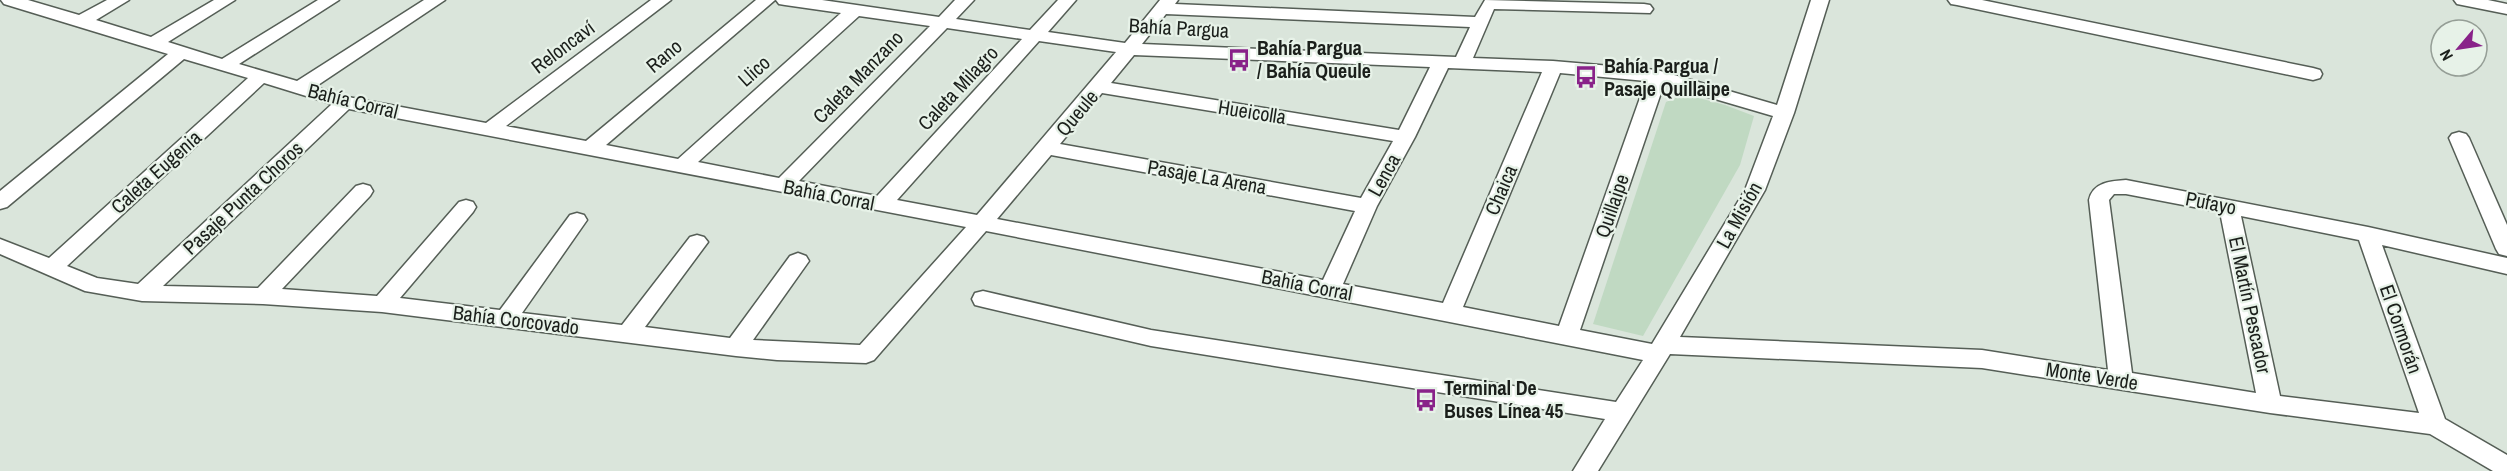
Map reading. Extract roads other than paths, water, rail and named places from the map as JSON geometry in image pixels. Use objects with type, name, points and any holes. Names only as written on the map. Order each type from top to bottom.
[{"type":"street","name":"Bahía Corral","points":[[10,0],[345,102],[591,147],[1567,336],[1660,350]]},
{"type":"street","points":[[80,22],[120,0]]},
{"type":"street","points":[[154,43],[226,0]]},
{"type":"street","points":[[225,65],[330,0]]},
{"type":"street","points":[[300,88],[436,0]]},
{"type":"street","name":"Reloncaví","points":[[490,129],[662,0]]},
{"type":"street","name":"Rano","points":[[591,147],[766,0]]},
{"type":"street","name":"Bahía Pargua","points":[[785,0],[847,6],[1130,49],[1552,67],[1657,76],[1784,113]]},
{"type":"street","name":"Caleta Manzano","points":[[783,186],[965,0]]},
{"type":"street","name":"Caleta Milagro","points":[[881,204],[1037,36],[1067,0]]},
{"type":"street","points":[[1370,18],[1381,0]]},
{"type":"street","name":"La Misión","points":[[1585,471],[1755,190],[1784,113],[1820,0]]},
{"type":"street","points":[[1957,0],[2313,74]]},
{"type":"street","points":[[2463,0],[2483,2],[2507,9]]},
{"type":"street","points":[[1462,63],[1479,22],[1491,2],[1644,9]]},
{"type":"street","points":[[1165,4],[1274,7],[1370,18],[1479,22]]},
{"type":"street","name":"Queule","points":[[982,224],[1099,87],[1165,4]]},
{"type":"street","name":"Llico","points":[[683,165],[847,6]]},
{"type":"street","points":[[0,202],[182,51]]},
{"type":"street","name":"Lenca","points":[[1330,289],[1367,206],[1405,137],[1441,63]]},
{"type":"street","name":"Chaica","points":[[1450,313],[1552,67]]},
{"type":"street","name":"Caleta Eugenia","points":[[51,268],[261,76]]},
{"type":"street","name":"Quillaipe","points":[[1567,336],[1657,76]]},
{"type":"street","name":"Hueicolla","points":[[1099,87],[1405,137]]},
{"type":"street","name":"Pasaje Punta Choros","points":[[142,293],[345,102]]},
{"type":"street","points":[[2459,138],[2500,219],[2507,249]]},
{"type":"street","name":"Pasaje La Arena","points":[[1047,148],[1367,206]]},
{"type":"street","name":"Pufayo","points":[[2121,381],[2100,195],[2109,188],[2126,186],[2368,234],[2507,266]]},
{"type":"street","points":[[263,296],[363,191]]},
{"type":"street","points":[[382,304],[466,207]]},
{"type":"street","name":"El Martín Pescador","points":[[2229,207],[2270,404]]},
{"type":"street","points":[[506,318],[577,220]]},
{"type":"street","name":"Bahía Corcovado","points":[[0,246],[93,285],[142,293],[263,296],[382,304],[736,347],[866,354],[982,224]]},
{"type":"street","name":"El Cormorán","points":[[2368,234],[2435,425]]},
{"type":"street","points":[[628,333],[697,242]]},
{"type":"street","points":[[736,347],[798,261]]},
{"type":"street","points":[[983,299],[1151,338],[1620,412]]},
{"type":"street","name":"Monte Verde","points":[[1660,350],[1982,359],[2270,404],[2435,425],[2507,467]]},
{"type":"place","name":"Bahía Pargua / Bahía Queule","points":[[1239,60]]},
{"type":"place","name":"Bahía Pargua / Pasaje Quillaipe","points":[[1586,77]]},
{"type":"place","name":"Terminal De Buses Línea 45","points":[[1426,400]]}]
